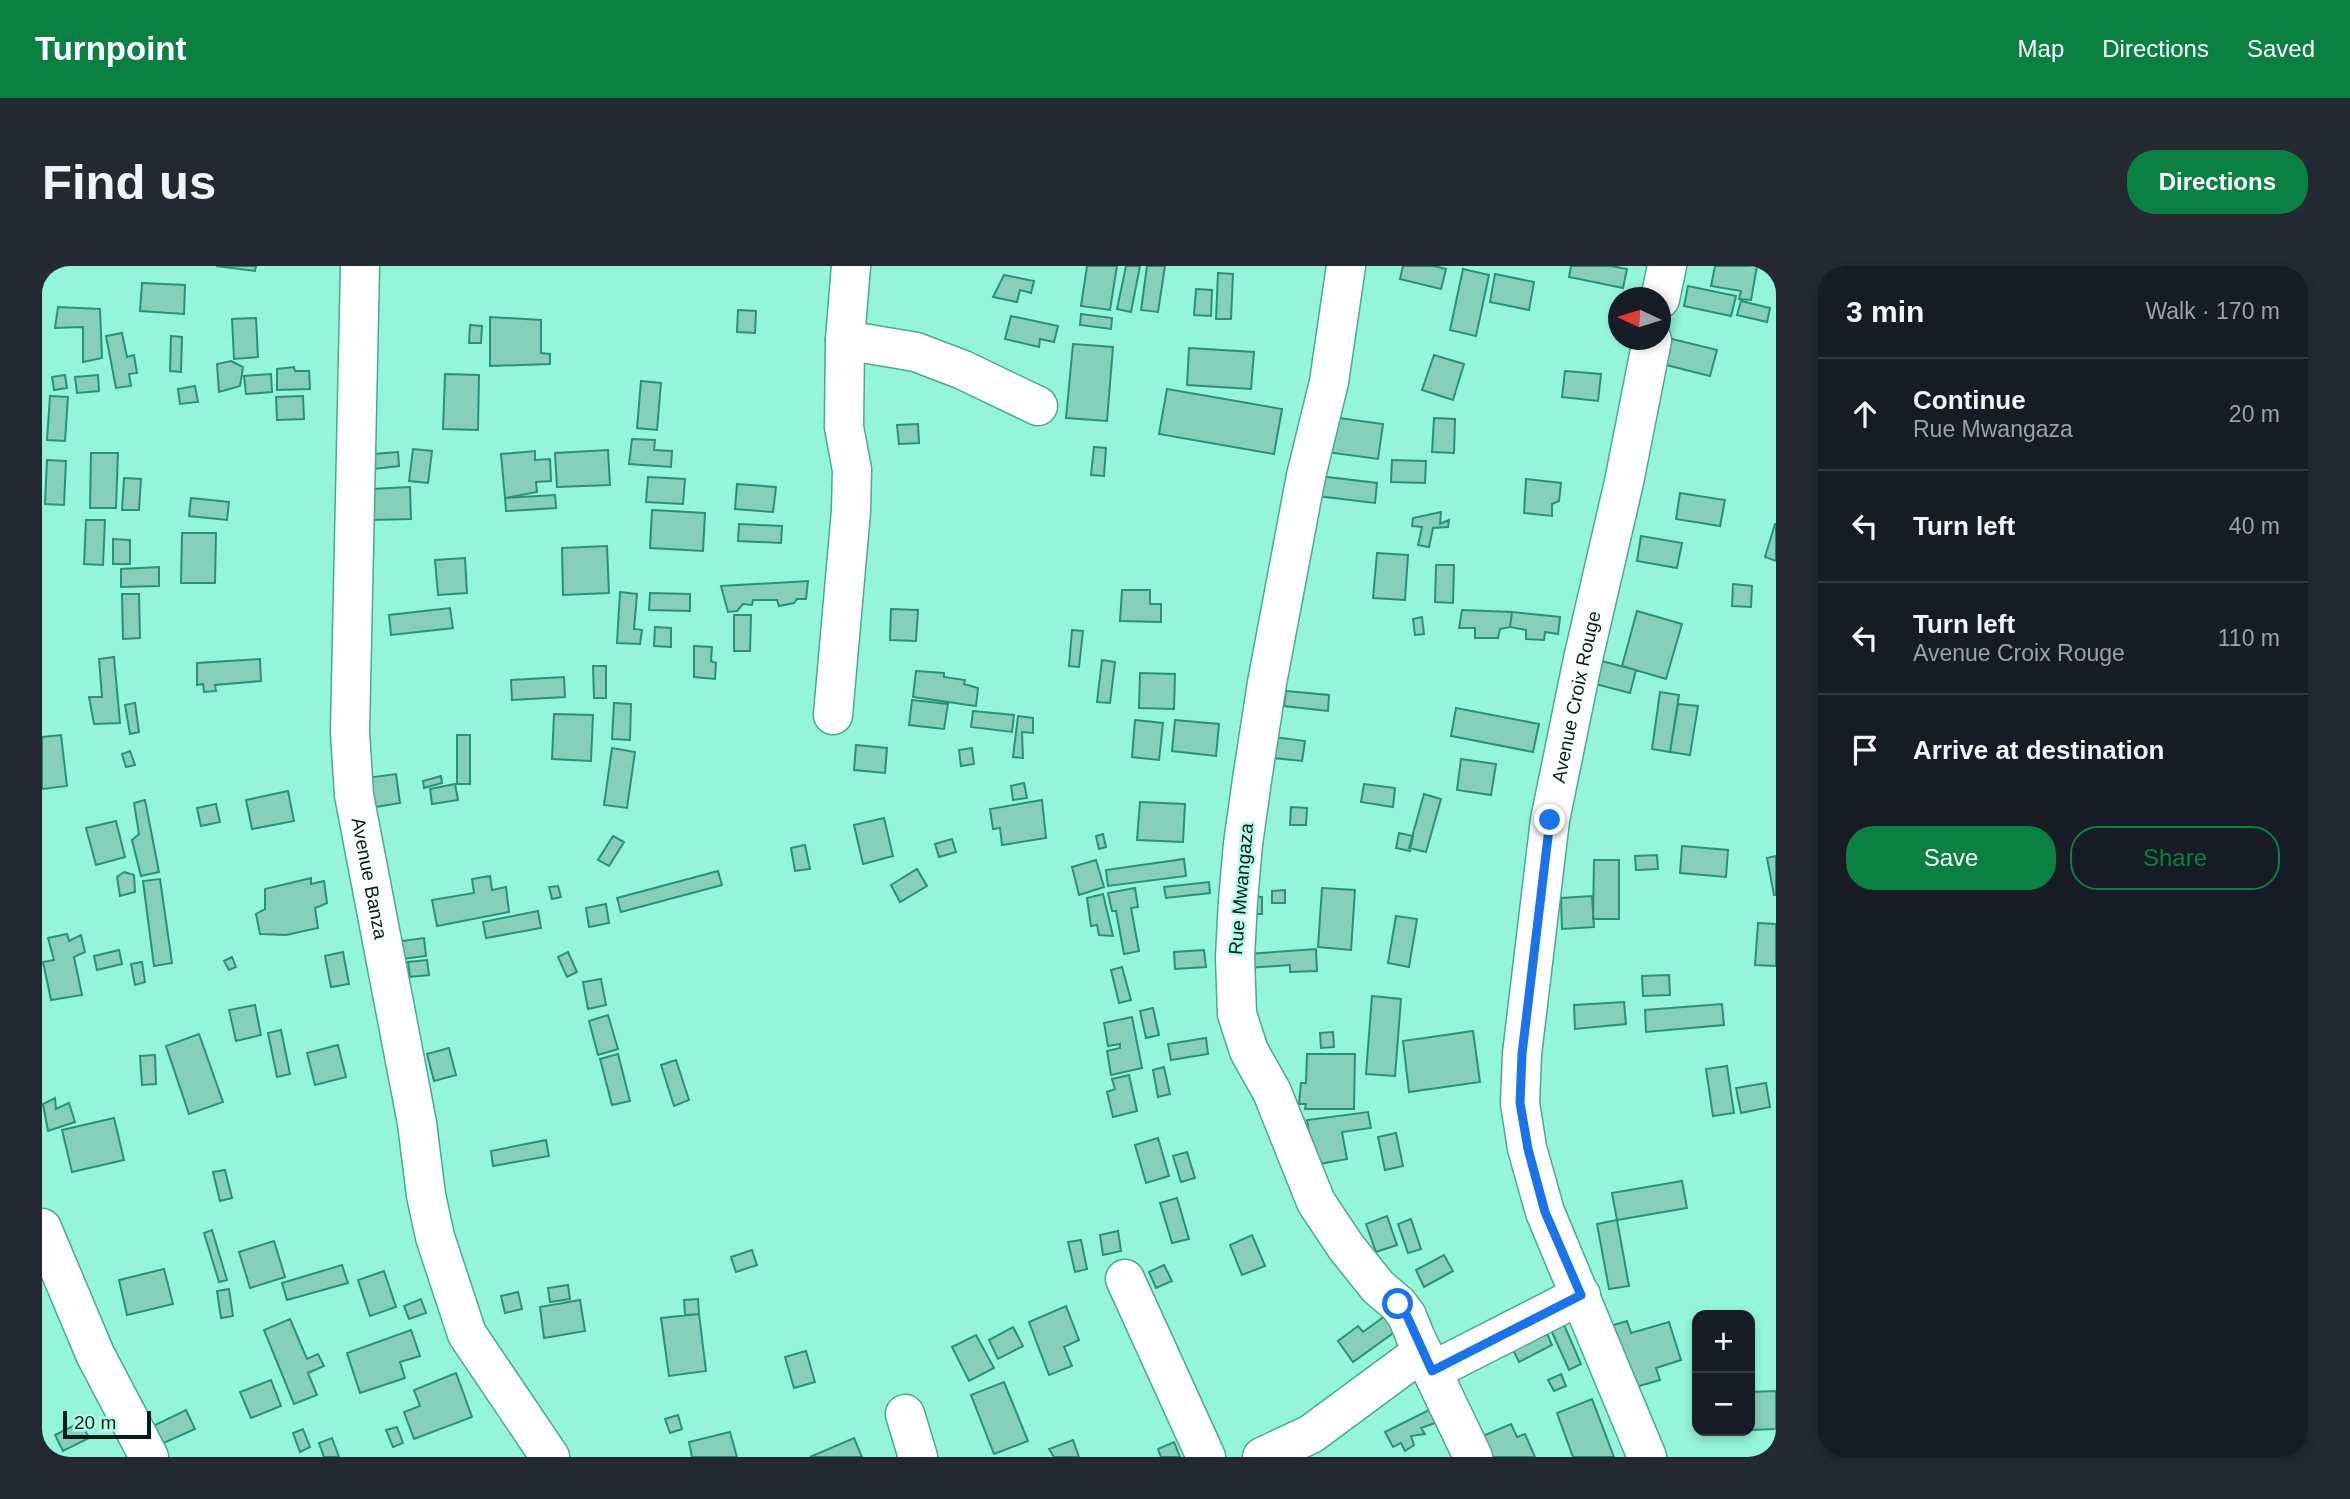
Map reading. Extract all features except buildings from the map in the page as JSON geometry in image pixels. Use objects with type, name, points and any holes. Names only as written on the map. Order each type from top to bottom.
[{"type":"street","name":"Avenue Banza","points":[[360,266],[351,732],[354,795],[417,1123],[426,1195],[435,1237],[467,1334],[550,1457]]},
{"type":"street","points":[[833,715],[851,512],[852,470],[844,427],[845,340],[851,266]]},
{"type":"street","name":"Rue Mwangaza","points":[[1346,266],[1329,382],[1306,476],[1267,683],[1238,901],[1235,957],[1237,1014],[1249,1051],[1272,1092],[1316,1202],[1346,1247],[1378,1287],[1398,1304],[1407,1316],[1473,1457]]},
{"type":"street","points":[[1663,287],[1667,266]]},
{"type":"street","points":[[845,340],[916,352],[963,370],[1038,406]]},
{"type":"street","name":"Avenue Croix Rouge","points":[[1647,1457],[1545,1212],[1528,1149],[1520,1103],[1522,1054],[1550,820],[1651,350]]},
{"type":"street","points":[[42,1228],[95,1354],[149,1457]]},
{"type":"street","points":[[1125,1279],[1206,1457]]},
{"type":"street","points":[[1262,1457],[1311,1434],[1427,1362],[1581,1295]]},
{"type":"street","points":[[905,1413],[918,1457]]},
{"type":"route","points":[[1398,1304],[1407,1316],[1432,1371],[1581,1295],[1545,1212],[1528,1149],[1520,1103],[1522,1054],[1550,820]]}]
